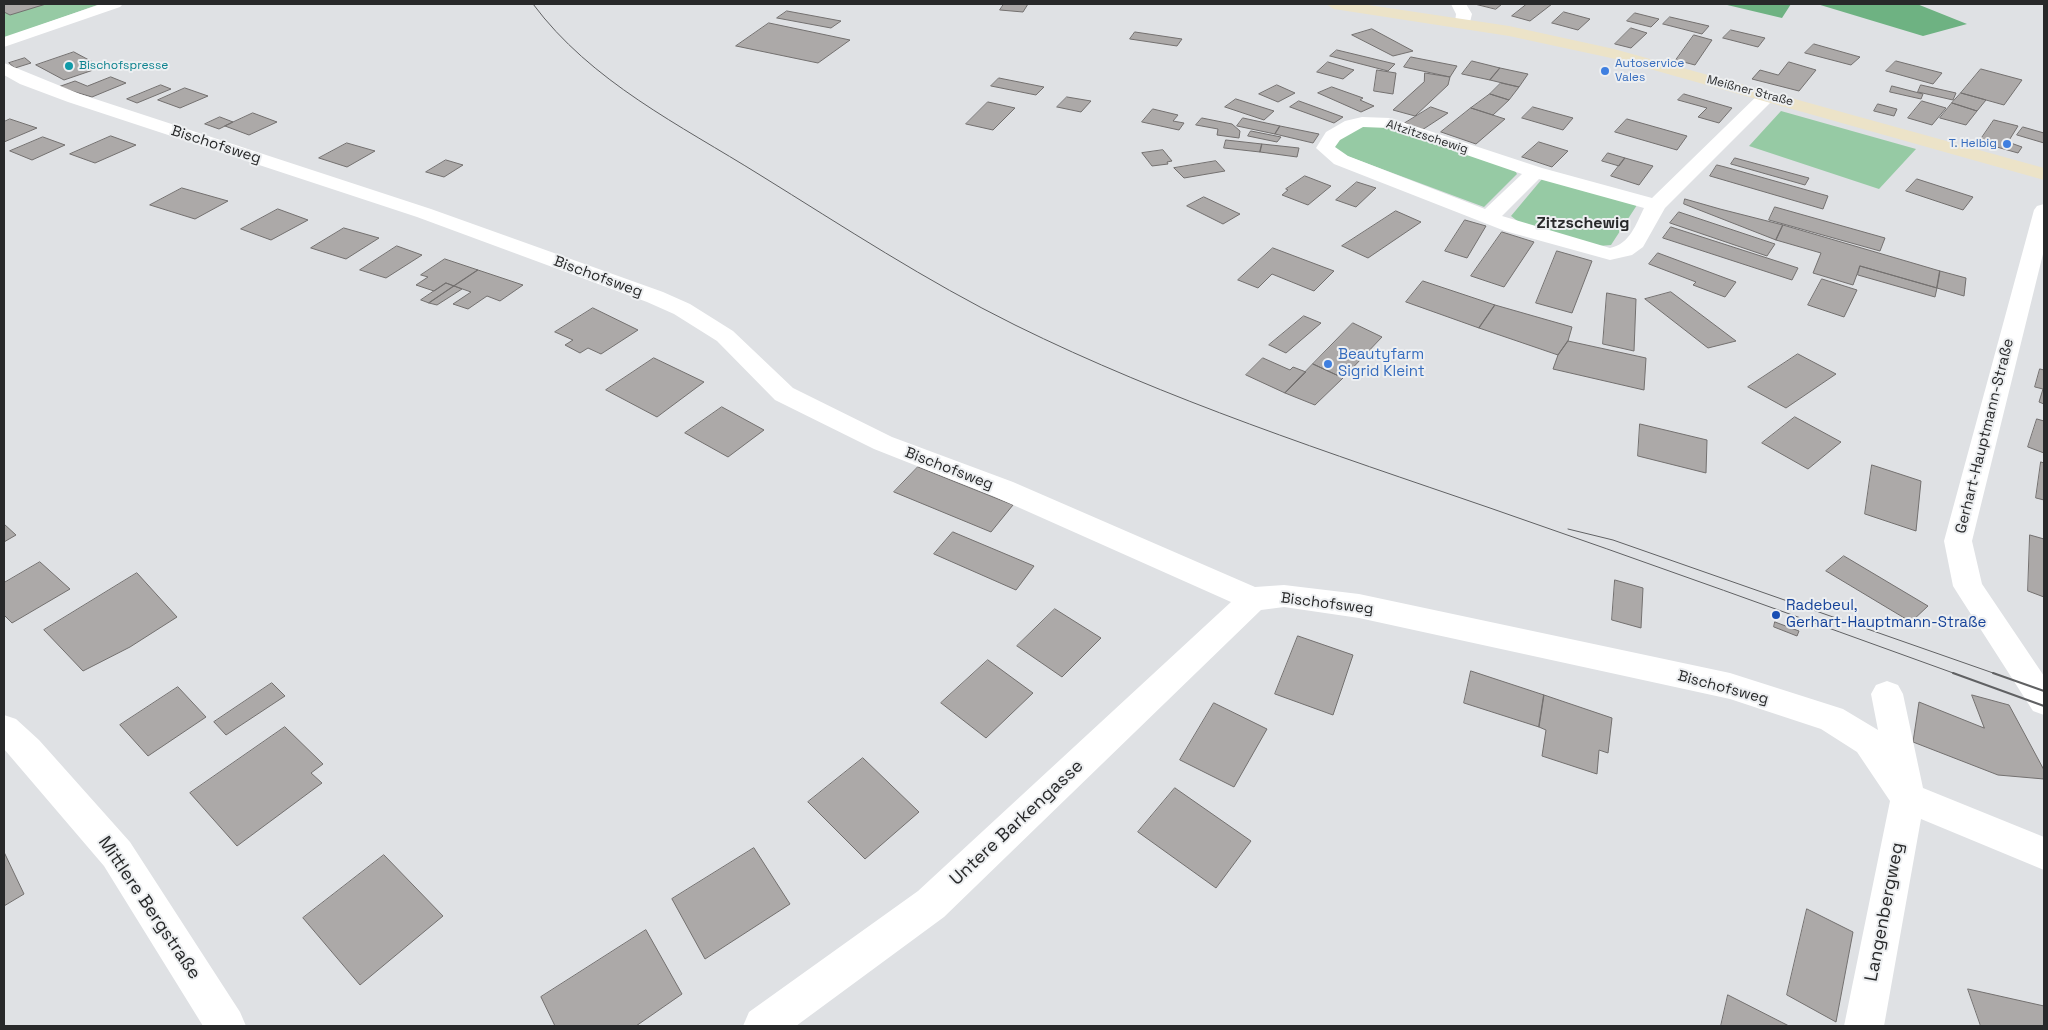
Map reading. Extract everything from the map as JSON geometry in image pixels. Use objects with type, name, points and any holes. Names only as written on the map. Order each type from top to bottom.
[{"type":"main road","name":"Meißner Straße","points":[[1334,4],[1463,23],[1551,39],[1614,54],[2044,174]]},
{"type":"street","points":[[4,42],[115,4]]},
{"type":"street","points":[[1459,4],[1464,14],[1463,23]]},
{"type":"street","name":"Bischofsweg","points":[[4,68],[26,80],[74,98],[424,213],[655,297],[682,309],[726,336],[784,394],[883,444],[1003,489],[1254,599],[1284,596],[1359,606],[1730,686],[1832,719],[1869,742],[1908,798]]},
{"type":"street","name":"Altzitzschewig","points":[[1656,205],[1535,172],[1390,123],[1375,121],[1351,125],[1333,136],[1325,148],[1341,160],[1512,227],[1610,254],[1625,252],[1636,243],[1656,205],[1767,96]]},
{"type":"street","points":[[1489,217],[1535,172]]},
{"type":"street","name":"Gerhart-Hauptmann-Straße","points":[[2044,210],[1958,541],[1968,586],[2044,702]]},
{"type":"street","name":"Untere Barkengasse","points":[[763,1026],[931,904],[1254,599]]},
{"type":"street","points":[[1887,694],[1908,798],[2044,854]]},
{"type":"street","name":"Mittlere Bergstraße","points":[[4,729],[27,750],[117,854],[226,1026]]},
{"type":"street","name":"Langenbergweg","points":[[1864,1026],[1908,798]]},
{"type":"green space","points":[[4,4],[100,4],[4,38]]},
{"type":"green space","points":[[1723,4],[1791,4],[1782,18]]},
{"type":"green space","points":[[1817,4],[1917,4],[1967,24],[1923,36]]},
{"type":"green space","points":[[1781,111],[1916,149],[1879,189],[1749,146]]},
{"type":"green space","points":[[1364,126],[1385,126],[1514,169],[1517,174],[1484,207],[1339,153],[1333,145],[1347,133]]},
{"type":"green space","points":[[1542,179],[1637,205],[1611,245],[1599,246],[1524,226],[1511,216]]},
{"type":"building","points":[[4,4],[46,4],[10,15],[4,12]]},
{"type":"building","points":[[1004,4],[1028,4],[1023,12],[1000,10]]},
{"type":"building","points":[[1475,4],[1502,4],[1496,9]]},
{"type":"building","points":[[1527,4],[1552,4],[1530,21],[1512,16]]},
{"type":"building","points":[[787,11],[841,21],[831,28],[777,18]]},
{"type":"building","points":[[1564,12],[1590,19],[1578,30],[1552,23]]},
{"type":"building","points":[[1635,13],[1659,19],[1651,27],[1627,21]]},
{"type":"building","points":[[1670,17],[1709,26],[1702,34],[1663,24]]},
{"type":"building","points":[[769,23],[850,40],[818,63],[736,46]]},
{"type":"building","points":[[1631,28],[1647,33],[1631,48],[1615,44]]},
{"type":"building","points":[[1372,29],[1413,51],[1393,56],[1352,35]]},
{"type":"building","points":[[1731,30],[1765,38],[1758,47],[1723,38]]},
{"type":"building","points":[[1135,32],[1182,39],[1177,46],[1130,39]]},
{"type":"building","points":[[1694,35],[1712,40],[1695,65],[1676,60]]},
{"type":"building","points":[[1814,44],[1860,57],[1851,65],[1805,53]]},
{"type":"building","points":[[1337,50],[1395,64],[1388,71],[1330,56]]},
{"type":"building","name":"Bischofspresse","points":[[74,52],[102,67],[64,80],[36,65]]},
{"type":"building","points":[[1411,57],[1457,66],[1450,77],[1404,67]]},
{"type":"building","points":[[25,58],[31,63],[15,68],[9,63]]},
{"type":"building","points":[[1472,61],[1500,68],[1490,80],[1462,74]]},
{"type":"building","points":[[1896,61],[1942,73],[1933,84],[1886,71]]},
{"type":"building","points":[[1328,62],[1354,70],[1343,79],[1317,72]]},
{"type":"building","points":[[1789,62],[1816,70],[1799,91],[1752,79],[1760,70],[1778,75]]},
{"type":"building","points":[[1500,68],[1528,74],[1519,87],[1490,80]]},
{"type":"building","points":[[1981,69],[2022,80],[2004,105],[1961,93]]},
{"type":"building","points":[[1377,70],[1396,73],[1393,94],[1374,91]]},
{"type":"building","points":[[1425,73],[1450,77],[1448,85],[1415,116],[1393,110],[1424,82]]},
{"type":"building","points":[[111,77],[126,83],[92,97],[58,87],[75,81],[87,86]]},
{"type":"building","points":[[999,78],[1044,87],[1036,95],[991,86]]},
{"type":"building","points":[[1501,83],[1519,87],[1509,100],[1490,94]]},
{"type":"building","points":[[161,85],[171,89],[137,103],[127,99]]},
{"type":"building","points":[[1277,85],[1295,93],[1278,102],[1259,94]]},
{"type":"building","points":[[1921,85],[1956,93],[1953,100],[1918,92]]},
{"type":"building","points":[[1892,86],[1923,94],[1921,99],[1890,92]]},
{"type":"building","points":[[1332,87],[1363,98],[1360,100],[1374,106],[1361,112],[1318,93]]},
{"type":"building","points":[[185,88],[208,96],[180,108],[158,100]]},
{"type":"building","points":[[1961,93],[1986,100],[1977,111],[1952,103]]},
{"type":"building","points":[[1490,94],[1509,100],[1493,115],[1471,108]]},
{"type":"building","points":[[1684,94],[1732,108],[1719,123],[1698,117],[1707,108],[1678,100]]},
{"type":"building","points":[[1067,97],[1091,101],[1081,112],[1057,107]]},
{"type":"building","points":[[1236,99],[1274,111],[1264,120],[1225,107]]},
{"type":"building","points":[[1299,101],[1343,117],[1334,123],[1290,107]]},
{"type":"building","points":[[1922,101],[1946,108],[1932,125],[1908,118]]},
{"type":"building","points":[[988,102],[1015,108],[993,130],[966,124]]},
{"type":"building","points":[[1952,103],[1977,111],[1966,125],[1940,118]]},
{"type":"building","points":[[1878,104],[1897,109],[1894,116],[1874,111]]},
{"type":"building","points":[[1431,107],[1448,113],[1422,130],[1405,123]]},
{"type":"building","points":[[1533,107],[1573,118],[1563,130],[1522,118]]},
{"type":"building","points":[[1471,108],[1505,119],[1476,144],[1441,132]]},
{"type":"building","points":[[1153,109],[1178,115],[1173,121],[1184,123],[1179,130],[1142,122]]},
{"type":"building","points":[[253,113],[277,122],[249,135],[225,126]]},
{"type":"building","points":[[220,117],[233,122],[219,129],[205,124]]},
{"type":"building","points":[[1202,118],[1232,124],[1240,131],[1239,138],[1217,135],[1218,129],[1196,125]]},
{"type":"building","points":[[1243,118],[1280,126],[1275,134],[1237,126]]},
{"type":"building","points":[[10,119],[37,128],[4,142],[4,122]]},
{"type":"building","points":[[1627,119],[1687,136],[1677,150],[1615,132]]},
{"type":"building","points":[[1994,120],[2018,126],[2008,142],[2022,147],[2018,153],[1979,142]]},
{"type":"building","points":[[1280,126],[1319,134],[1313,143],[1275,134]]},
{"type":"building","points":[[2023,127],[2044,133],[2044,143],[2017,135]]},
{"type":"building","points":[[1251,131],[1281,137],[1277,142],[1248,136]]},
{"type":"building","points":[[111,136],[136,145],[95,163],[70,154]]},
{"type":"building","points":[[43,137],[65,145],[32,160],[10,151]]},
{"type":"building","points":[[1226,140],[1262,144],[1260,152],[1224,148]]},
{"type":"building","points":[[1539,142],[1568,151],[1552,167],[1522,157]]},
{"type":"building","points":[[347,143],[375,151],[347,167],[319,158]]},
{"type":"building","points":[[1262,144],[1299,148],[1297,157],[1260,152]]},
{"type":"building","points":[[1163,150],[1172,161],[1167,162],[1168,164],[1152,166],[1142,153]]},
{"type":"building","points":[[1608,153],[1625,158],[1619,166],[1602,161]]},
{"type":"building","points":[[1625,158],[1653,166],[1639,185],[1611,176]]},
{"type":"building","points":[[1735,158],[1809,178],[1805,185],[1731,164]]},
{"type":"building","points":[[446,160],[463,165],[444,177],[426,172]]},
{"type":"building","points":[[1216,161],[1225,171],[1184,178],[1174,168]]},
{"type":"building","points":[[1717,165],[1828,196],[1823,209],[1710,176]]},
{"type":"building","points":[[1305,176],[1331,186],[1308,205],[1282,195],[1288,190],[1286,189]]},
{"type":"building","points":[[1917,179],[1973,197],[1963,210],[1906,191]]},
{"type":"building","points":[[1357,182],[1376,188],[1356,207],[1336,200]]},
{"type":"building","points":[[182,188],[228,201],[195,219],[150,205]]},
{"type":"building","points":[[1204,197],[1240,214],[1223,224],[1187,206]]},
{"type":"building","points":[[1685,199],[1783,225],[1776,240],[1684,204]]},
{"type":"building","points":[[1775,207],[1885,238],[1880,251],[1769,220]]},
{"type":"building","points":[[278,209],[308,220],[271,240],[241,229]]},
{"type":"building","points":[[1396,211],[1421,222],[1368,258],[1342,246]]},
{"type":"building","points":[[1679,212],[1775,244],[1767,256],[1670,223]]},
{"type":"building","points":[[1465,220],[1486,226],[1467,258],[1445,251]]},
{"type":"building","points":[[1783,225],[1940,271],[1937,288],[1860,266],[1853,285],[1813,273],[1821,253],[1776,240]]},
{"type":"building","points":[[1671,227],[1798,268],[1792,280],[1663,238]]},
{"type":"building","points":[[344,228],[379,238],[346,259],[311,248]]},
{"type":"building","points":[[1502,232],[1534,242],[1504,287],[1471,276]]},
{"type":"building","points":[[397,246],[422,255],[386,278],[360,270]]},
{"type":"building","points":[[1273,248],[1334,271],[1314,291],[1272,274],[1258,288],[1238,280]]},
{"type":"building","points":[[1557,251],[1592,261],[1572,313],[1536,303]]},
{"type":"building","points":[[1658,253],[1736,282],[1725,297],[1693,285],[1696,282],[1649,264]]},
{"type":"building","points":[[445,259],[478,270],[454,286],[446,283],[434,291],[416,285],[428,277],[421,275]]},
{"type":"building","points":[[1860,266],[1937,288],[1935,297],[1858,275]]},
{"type":"building","points":[[478,270],[523,285],[500,301],[487,296],[468,309],[453,304],[471,292],[454,286]]},
{"type":"building","points":[[1940,271],[1966,278],[1964,296],[1937,288]]},
{"type":"building","points":[[1822,279],[1857,290],[1844,317],[1808,305]]},
{"type":"building","points":[[1423,281],[1495,305],[1479,328],[1406,302]]},
{"type":"building","points":[[446,283],[454,286],[429,303],[421,300]]},
{"type":"building","points":[[454,286],[462,289],[437,305],[429,303]]},
{"type":"building","points":[[1671,292],[1736,341],[1708,348],[1645,299]]},
{"type":"building","points":[[1607,293],[1636,299],[1634,351],[1603,344]]},
{"type":"building","points":[[1495,305],[1572,327],[1568,341],[1558,355],[1479,328]]},
{"type":"building","points":[[593,308],[638,330],[601,354],[588,348],[580,353],[565,345],[573,340],[555,332]]},
{"type":"building","points":[[1304,316],[1321,323],[1286,353],[1269,345]]},
{"type":"building","points":[[1353,323],[1382,337],[1343,378],[1313,364]]},
{"type":"building","points":[[1568,341],[1646,358],[1644,390],[1553,369],[1558,355]]},
{"type":"building","points":[[1798,354],[1836,374],[1786,408],[1748,387]]},
{"type":"building","points":[[654,358],[704,382],[657,417],[606,390]]},
{"type":"building","points":[[1263,358],[1290,370],[1293,367],[1306,372],[1285,393],[1246,375]]},
{"type":"building","points":[[1313,364],[1343,378],[1315,405],[1285,393]]},
{"type":"building","points":[[2040,369],[2044,370],[2044,404],[2039,402],[2043,389],[2035,387]]},
{"type":"building","points":[[722,407],[764,430],[728,457],[685,433]]},
{"type":"building","points":[[1795,417],[1841,442],[1808,469],[1762,443]]},
{"type":"building","points":[[2037,419],[2044,421],[2044,453],[2028,447]]},
{"type":"building","points":[[1640,424],[1707,440],[1706,473],[1638,456]]},
{"type":"building","points":[[2041,462],[2044,463],[2044,500],[2036,498]]},
{"type":"building","points":[[1872,465],[1921,481],[1916,531],[1865,514]]},
{"type":"building","points":[[918,467],[1013,505],[991,532],[894,492]]},
{"type":"building","points":[[4,524],[16,535],[4,542]]},
{"type":"building","points":[[953,532],[1034,566],[1016,590],[934,554]]},
{"type":"building","points":[[2030,535],[2044,539],[2044,597],[2028,591]]},
{"type":"building","points":[[1844,556],[1928,606],[1911,622],[1826,571]]},
{"type":"building","points":[[40,562],[70,589],[12,623],[4,615],[4,583]]},
{"type":"building","points":[[137,573],[177,617],[130,647],[83,671],[44,630]]},
{"type":"building","points":[[1615,580],[1643,588],[1641,628],[1612,620]]},
{"type":"building","points":[[1055,609],[1101,638],[1062,677],[1017,646]]},
{"type":"building","points":[[1775,622],[1799,631],[1797,636],[1774,627]]},
{"type":"building","points":[[1298,636],[1353,655],[1333,715],[1275,694]]},
{"type":"building","points":[[988,660],[1033,693],[986,738],[941,703]]},
{"type":"building","points":[[1471,671],[1544,695],[1539,727],[1464,703]]},
{"type":"building","points":[[272,683],[285,696],[226,735],[214,722]]},
{"type":"building","points":[[178,687],[206,717],[148,756],[120,725]]},
{"type":"building","points":[[1544,695],[1612,718],[1608,753],[1599,750],[1597,774],[1542,756],[1546,730],[1539,727]]},
{"type":"building","points":[[1972,695],[2009,705],[2044,770],[2044,779],[1998,775],[1913,742],[1919,702],[1984,728]]},
{"type":"building","points":[[1214,703],[1267,729],[1234,787],[1180,760]]},
{"type":"building","points":[[285,727],[323,764],[311,773],[322,783],[237,846],[190,793]]},
{"type":"building","points":[[863,758],[919,812],[865,859],[808,802]]},
{"type":"building","points":[[1175,788],[1251,841],[1216,888],[1138,832]]},
{"type":"building","points":[[754,848],[790,904],[705,959],[672,899]]},
{"type":"building","points":[[4,852],[24,894],[4,906]]},
{"type":"building","points":[[384,855],[443,916],[360,985],[303,918]]},
{"type":"building","points":[[1807,909],[1853,932],[1836,1022],[1787,995]]},
{"type":"building","points":[[646,930],[682,994],[636,1026],[555,1026],[541,997]]},
{"type":"building","points":[[1968,989],[2044,1006],[2044,1026],[1981,1026]]},
{"type":"building","points":[[1728,995],[1789,1026],[1721,1026]]},
{"type":"tram line","points":[[533,4],[556,32],[582,57],[638,100],[917,272],[982,308],[1072,352],[1131,378],[1250,424],[1956,674]]},
{"type":"tram line","points":[[1568,529],[1613,540],[1996,674]]},
{"type":"tram line","points":[[1953,673],[2044,706]]},
{"type":"tram line","points":[[1993,673],[2044,691]]},
{"type":"place","name":"Bischofspresse","points":[[69,66]]},
{"type":"place","name":"Autoservice Vales","points":[[1605,71]]},
{"type":"place","name":"T. Helbig","points":[[2007,144]]},
{"type":"place","name":"Beautyfarm Sigrid Kleint","points":[[1328,364]]},
{"type":"place","name":"Radebeul, Gerhart-Hauptmann-Straße","points":[[1776,615]]},
{"type":"district","name":"Zitzschewig","points":[[1583,224]]}]
